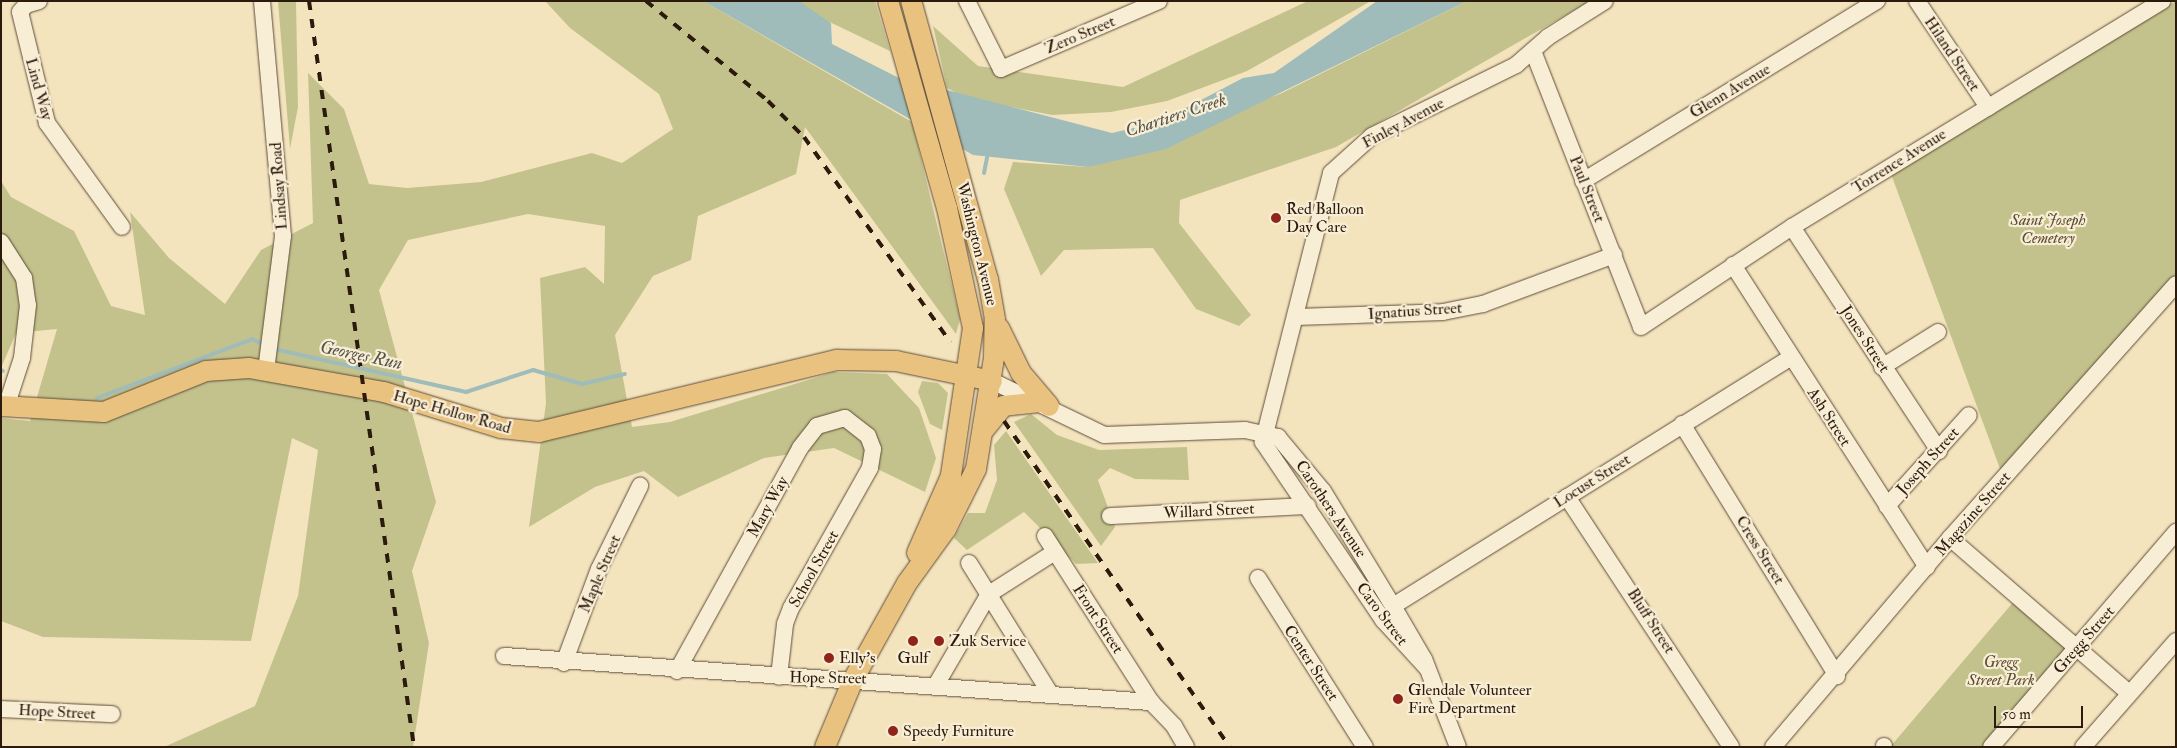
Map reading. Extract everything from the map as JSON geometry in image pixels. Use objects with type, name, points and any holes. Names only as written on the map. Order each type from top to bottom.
[{"type":"main road","name":"Washington Avenue","points":[[826,747],[854,680],[907,583],[951,476],[969,375],[971,309],[947,208],[888,1]]},
{"type":"main road","name":"Washington Avenue","points":[[907,583],[929,556],[976,469],[992,381],[995,319],[970,212],[912,6]]},
{"type":"main road","points":[[995,319],[1018,369],[1044,404]]},
{"type":"main road","name":"Hope Hollow Road","points":[[4,406],[104,412],[206,371],[267,363],[384,392],[501,428],[533,432],[697,398],[837,360],[896,360],[992,381]]},
{"type":"main road","points":[[981,435],[1003,406],[1044,404]]},
{"type":"street","name":"Lind Way","points":[[39,1],[26,5],[20,12],[47,123],[122,227]]},
{"type":"street","name":"Lindsay Road","points":[[262,1],[283,236],[273,301],[267,363]]},
{"type":"street","name":"Zero Street","points":[[967,1],[1001,69],[1159,1]]},
{"type":"street","name":"Finley Avenue","points":[[1266,432],[1331,173],[1342,159],[1372,136],[1516,65],[1605,1]]},
{"type":"street","name":"Glenn Avenue","points":[[1583,181],[1877,1]]},
{"type":"street","name":"Hiland Street","points":[[1917,1],[1988,106]]},
{"type":"street","name":"Torrence Avenue","points":[[1641,327],[1792,227],[2162,1]]},
{"type":"street","name":"Paul Street","points":[[1533,51],[1641,327]]},
{"type":"street","name":"Jones Street","points":[[1792,227],[1882,367],[1939,451]]},
{"type":"street","points":[[1,242],[24,278],[28,305],[22,358],[4,406]]},
{"type":"street","name":"Ignatius Street","points":[[1296,317],[1451,310],[1483,304],[1614,255]]},
{"type":"street","name":"Ash Street","points":[[1734,265],[1791,357],[1927,567]]},
{"type":"street","name":"Magazine Street","points":[[1774,747],[1838,676],[1950,538],[2176,284]]},
{"type":"street","points":[[1882,367],[1938,332]]},
{"type":"street","name":"Locust Street","points":[[1393,606],[1791,357]]},
{"type":"street","points":[[992,381],[1044,404],[1076,426],[1104,436],[1266,432]]},
{"type":"street","name":"Joseph Street","points":[[1887,506],[1939,451],[1969,415]]},
{"type":"street","name":"Mary Way","points":[[677,671],[800,448],[817,426],[845,418],[857,424],[873,449],[870,468]]},
{"type":"street","name":"Cress Street","points":[[1682,424],[1838,676]]},
{"type":"street","name":"Caro Street","points":[[1266,432],[1265,449],[1308,506],[1383,620],[1427,668]]},
{"type":"street","name":"Carothers Avenue","points":[[1266,432],[1287,445],[1323,491],[1393,606],[1427,668],[1458,747]]},
{"type":"street","name":"School Street","points":[[779,677],[785,624],[791,608],[870,468]]},
{"type":"street","name":"Maple Street","points":[[564,663],[599,569],[640,486]]},
{"type":"street","name":"Bluff Street","points":[[1567,496],[1730,747]]},
{"type":"street","name":"Willard Street","points":[[1110,516],[1308,506]]},
{"type":"street","name":"Gregg Street","points":[[1991,747],[2176,532]]},
{"type":"street","name":"Front Street","points":[[1045,536],[1152,702],[1174,726],[1186,747]]},
{"type":"street","points":[[1950,538],[2129,693]]},
{"type":"street","points":[[936,685],[989,594],[1055,552]]},
{"type":"street","points":[[969,563],[1050,693]]},
{"type":"street","name":"Center Street","points":[[1258,578],[1365,747]]},
{"type":"street","points":[[2083,747],[2176,641]]},
{"type":"street","name":"Hope Street","points":[[504,656],[564,663],[936,685],[1152,702]]},
{"type":"street","name":"Hope Street","points":[[1,709],[112,714]]},
{"type":"green space","points":[[278,1],[296,1],[298,107],[290,149]]},
{"type":"green space","points":[[545,1],[703,1],[912,122],[960,319],[956,334],[805,127],[796,174],[698,216],[691,260],[653,276],[615,335],[632,427],[670,422],[834,372],[887,374],[919,408],[936,458],[925,492],[834,448],[764,458],[678,497],[644,471],[595,487],[529,527],[546,403],[540,278],[585,267],[604,284],[605,226],[528,214],[408,240],[379,290],[436,502],[412,571],[429,643],[413,747],[164,747],[255,706],[298,596],[318,450],[292,438],[251,641],[43,637],[1,621],[1,418],[30,421],[57,329],[16,333],[1,368],[1,181],[11,197],[74,231],[111,306],[145,315],[130,212],[169,258],[225,304],[261,250],[313,223],[308,73],[344,109],[369,184],[407,188],[481,182],[592,153],[622,163],[673,129],[659,94],[570,28]]},
{"type":"green space","points":[[786,1],[875,1],[890,51]]},
{"type":"green space","points":[[1308,1],[1371,1],[1247,71],[1167,101],[1111,112],[1052,115],[966,98],[947,88],[933,26],[978,66],[1123,87]]},
{"type":"green space","points":[[1467,1],[1590,1],[1336,147],[1180,200],[1179,223],[1251,315],[1239,326],[1196,309],[1153,248],[1064,250],[1041,276],[1004,189],[1013,162],[1088,167],[1282,93]]},
{"type":"green space","name":"Saint Joseph Cemetery","points":[[2176,1],[2176,277],[2002,474],[1891,174]]},
{"type":"green space","points":[[922,381],[938,383],[948,393],[942,430],[930,424],[918,392]]},
{"type":"green space","points":[[1031,414],[1057,435],[1099,450],[1187,447],[1189,480],[1135,479],[1110,468],[1098,480],[1115,527],[1101,546],[1014,422]]},
{"type":"green space","points":[[1006,431],[1098,563],[1076,564],[1024,512],[967,550],[954,538],[968,513],[985,513],[997,480],[994,445]]},
{"type":"green space","name":"Gregg Street Park","points":[[2015,600],[2070,648],[1983,747],[1890,747]]},
{"type":"water","name":"Chartiers Creek","points":[[703,1],[799,1],[831,23],[832,44],[897,77],[1112,133],[1159,122],[1243,78],[1274,73],[1377,1],[1467,1],[1166,149],[1088,167],[973,155]]},
{"type":"waterway","points":[[984,173],[988,153]]},
{"type":"waterway","name":"Georges Run","points":[[97,398],[252,339],[265,345]]},
{"type":"waterway","name":"Georges Run","points":[[274,349],[466,392],[533,370],[582,384],[625,374]]},
{"type":"railway","points":[[309,1],[414,747]]},
{"type":"railway","points":[[646,1],[768,101],[804,137],[950,342]]},
{"type":"railway","points":[[1004,421],[1230,747]]},
{"type":"place","name":"Red Balloon Day Care","points":[[1276,218]]},
{"type":"place","name":"Gulf","points":[[913,641]]},
{"type":"place","name":"Zuk Service","points":[[939,641]]},
{"type":"place","name":"Elly's","points":[[829,658]]},
{"type":"place","name":"Glendale Volunteer Fire Department","points":[[1398,699]]},
{"type":"place","name":"Speedy Furniture","points":[[893,731]]}]
